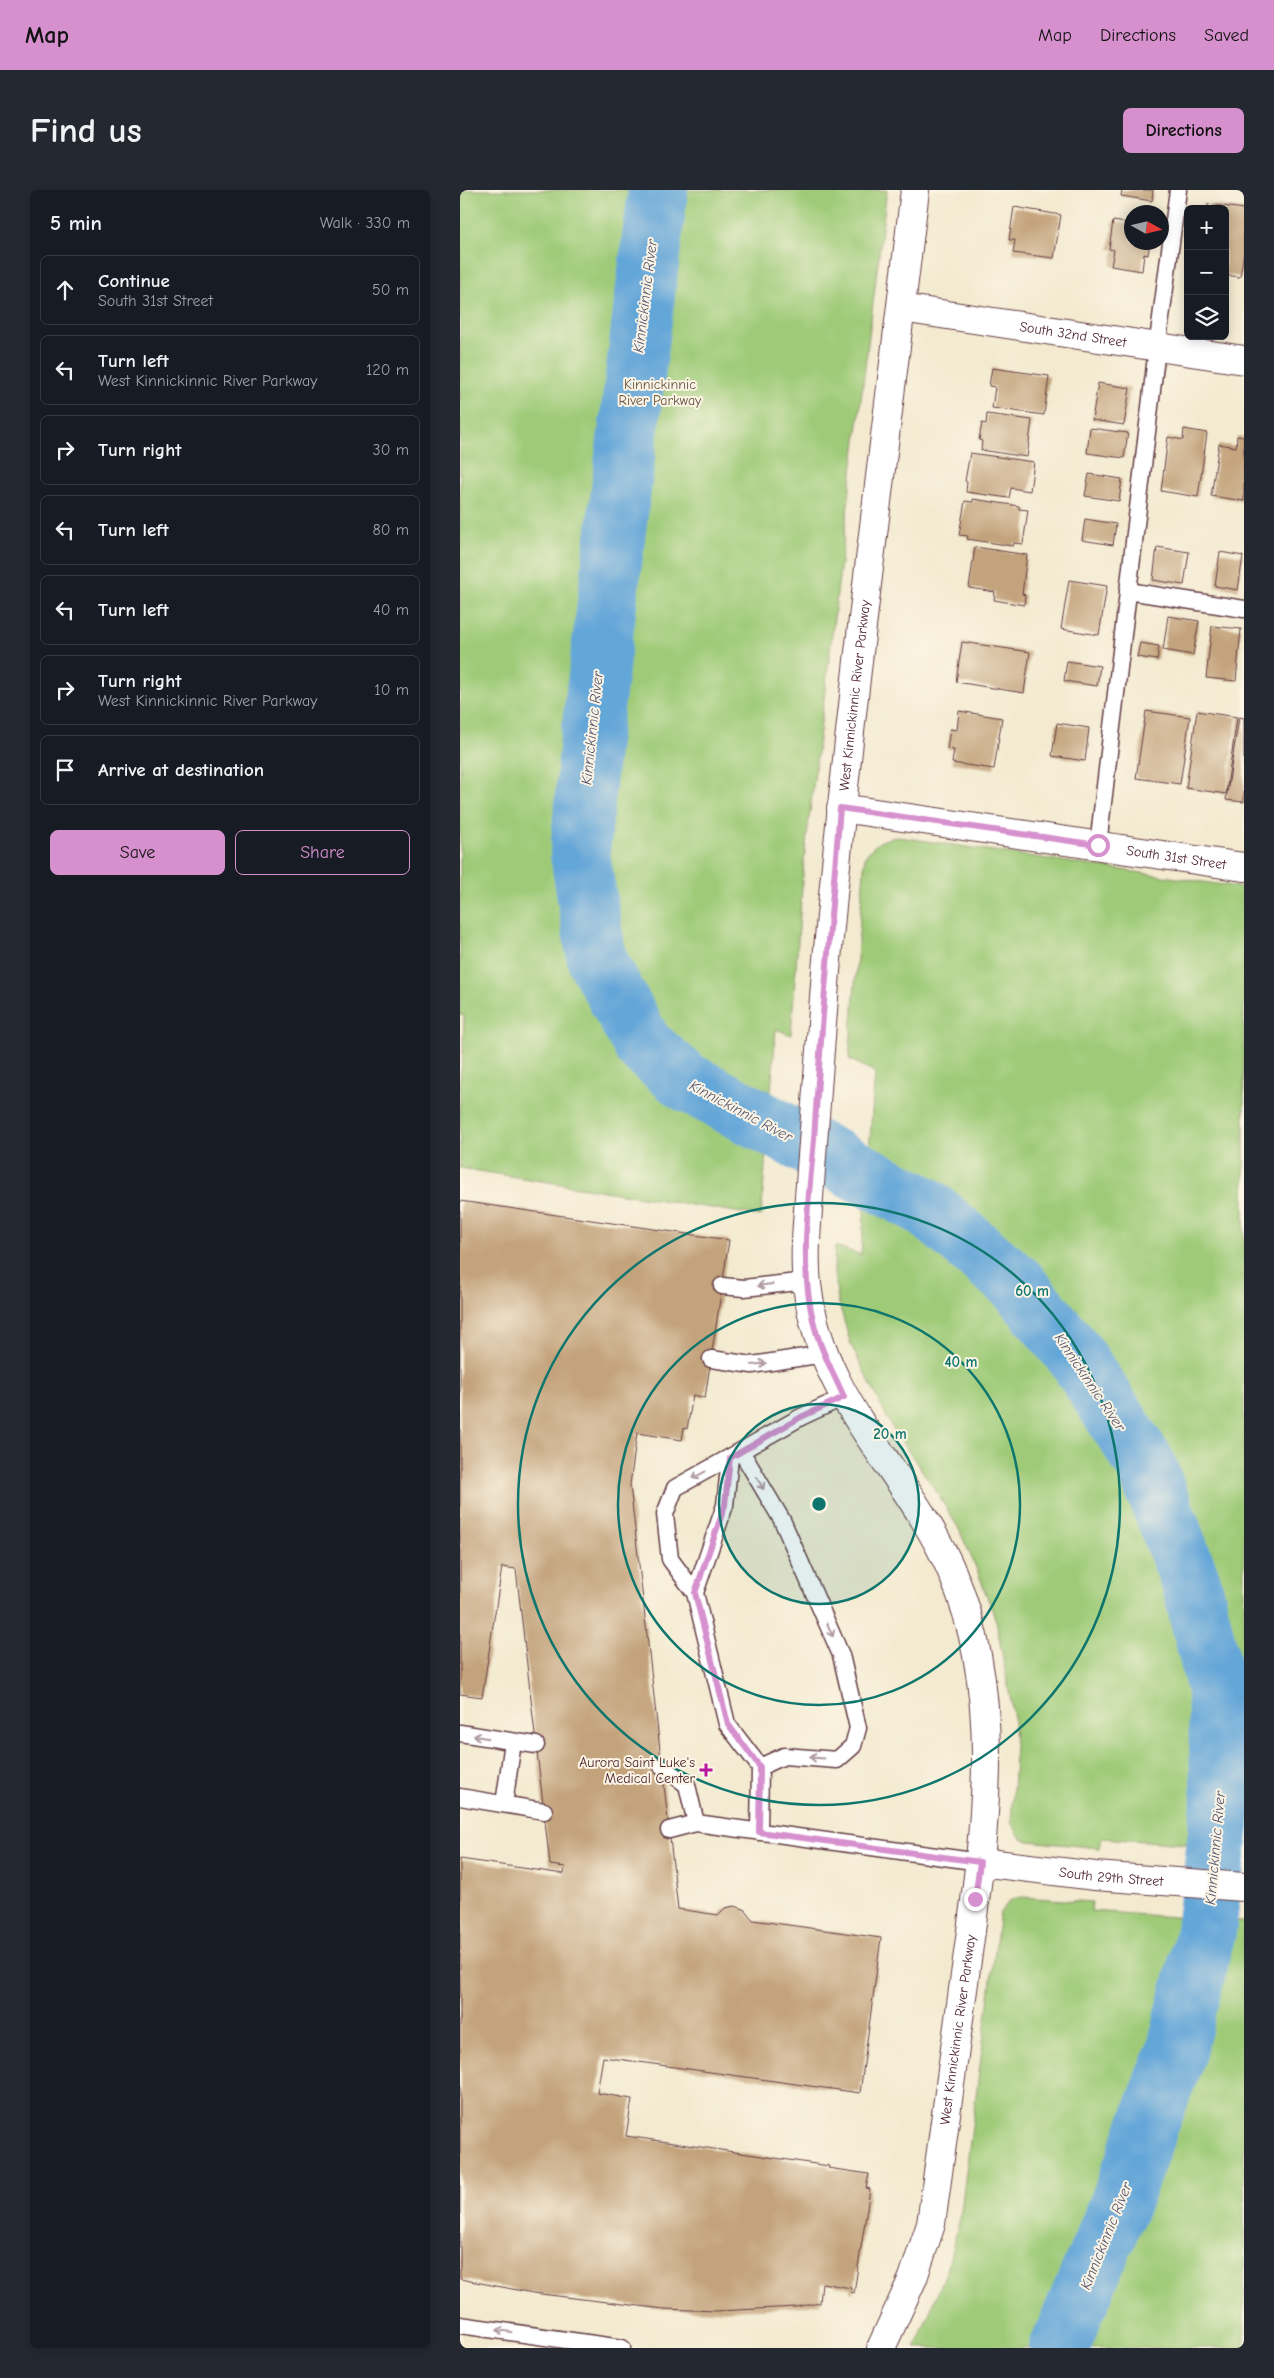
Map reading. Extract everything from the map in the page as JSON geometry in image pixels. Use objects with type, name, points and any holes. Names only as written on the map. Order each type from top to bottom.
[{"type":"street","name":"West Kinnickinnic River Parkway","points":[[882,2348],[913,2278],[931,2224],[980,1862],[987,1785],[983,1693],[973,1635],[947,1564],[922,1518],[863,1430],[844,1397],[824,1354],[813,1320],[807,1280],[807,1236],[820,1048],[840,808],[915,190]]},
{"type":"street","name":"South 32nd Street","points":[[901,308],[1244,360]]},
{"type":"street","name":"South 31st Street","points":[[840,808],[1244,867]]},
{"type":"street","name":"South 29th Street","points":[[980,1862],[1095,1876],[1244,1886]]},
{"type":"lane","points":[[1098,845],[1157,348],[1178,190]]},
{"type":"lane","points":[[1128,591],[1244,609]]},
{"type":"lane","points":[[722,1286],[744,1288],[807,1280]]},
{"type":"lane","points":[[711,1359],[752,1365],[824,1354]]},
{"type":"lane","points":[[759,1832],[760,1767],[728,1724],[695,1593],[670,1559],[665,1514],[675,1488],[801,1417],[844,1397]]},
{"type":"lane","points":[[695,1593],[725,1505],[736,1455]]},
{"type":"lane","points":[[736,1455],[782,1520],[841,1655],[858,1728],[853,1746],[837,1760],[784,1756],[760,1767]]},
{"type":"lane","points":[[460,1733],[536,1745]]},
{"type":"lane","points":[[504,1804],[513,1742]]},
{"type":"lane","points":[[662,1766],[687,1785],[696,1823]]},
{"type":"lane","points":[[460,1798],[544,1811]]},
{"type":"lane","points":[[669,1830],[696,1823],[980,1862]]},
{"type":"lane","points":[[460,2325],[622,2348]]},
{"type":"green space","name":"Kinnickinnic River Parkway","points":[[460,190],[887,190],[804,860],[791,1035],[776,1029],[761,1216],[460,1168],[460,1079],[464,1015],[460,1015]]},
{"type":"green space","points":[[899,837],[1244,888],[1244,1848],[1101,1838],[1099,1848],[1028,1841],[1020,1837],[1011,1822],[1015,1759],[1014,1718],[996,1621],[978,1572],[958,1527],[934,1488],[891,1426],[851,1345],[838,1300],[834,1273],[835,1246],[861,1255],[875,1072],[849,1059],[865,857],[879,842]]},
{"type":"green space","points":[[1021,1897],[1092,1902],[1091,1911],[1244,1922],[1244,2348],[915,2348],[947,2270],[960,2218],[1000,1912],[1012,1899]]},
{"type":"building","points":[[1122,190],[1153,190],[1152,201],[1121,196]]},
{"type":"building","points":[[1014,207],[1061,215],[1054,258],[1013,253],[1015,240],[1009,240]]},
{"type":"building","points":[[1229,207],[1244,209],[1244,252],[1240,277],[1229,276]]},
{"type":"building","points":[[1113,221],[1124,223],[1124,250],[1149,250],[1148,255],[1144,254],[1142,271],[1111,266],[1114,250],[1109,249]]},
{"type":"building","points":[[992,368],[1049,376],[1044,415],[992,408],[995,387],[989,386]]},
{"type":"building","points":[[1098,383],[1130,388],[1124,425],[1092,420]]},
{"type":"building","points":[[987,414],[1032,420],[1027,457],[981,450],[982,441],[979,440],[982,423],[986,424]]},
{"type":"building","points":[[1090,428],[1128,433],[1124,458],[1087,453]]},
{"type":"building","points":[[1184,429],[1207,433],[1198,497],[1161,491],[1168,437],[1183,440]]},
{"type":"building","points":[[1237,436],[1244,437],[1244,501],[1211,496],[1219,444],[1236,447]]},
{"type":"building","points":[[970,453],[1034,462],[1030,491],[1011,488],[1009,498],[966,492],[967,482],[965,481]]},
{"type":"building","points":[[1089,474],[1122,479],[1119,501],[1085,496]]},
{"type":"building","points":[[973,499],[1019,506],[1019,509],[1028,510],[1023,544],[1014,543],[1013,546],[967,539],[968,536],[959,535],[965,501],[973,502]]},
{"type":"building","points":[[1085,519],[1116,524],[1113,545],[1082,540]]},
{"type":"building","points":[[975,547],[1027,555],[1022,594],[1025,595],[1024,605],[994,600],[995,592],[969,588]]},
{"type":"building","points":[[1157,547],[1189,552],[1184,585],[1153,580]]},
{"type":"building","points":[[1220,552],[1243,556],[1238,590],[1215,586]]},
{"type":"building","points":[[1069,580],[1107,586],[1099,635],[1061,629]]},
{"type":"building","points":[[1168,616],[1199,621],[1193,655],[1163,650]]},
{"type":"building","points":[[1212,626],[1241,629],[1236,681],[1206,678]]},
{"type":"building","points":[[962,642],[1030,652],[1024,693],[956,682]]},
{"type":"building","points":[[1140,643],[1159,646],[1157,660],[1137,657]]},
{"type":"building","points":[[1067,661],[1100,666],[1097,686],[1064,681]]},
{"type":"building","points":[[959,711],[1002,718],[994,769],[952,763],[954,750],[947,749],[950,729],[957,730]]},
{"type":"building","points":[[1146,711],[1190,717],[1180,784],[1136,778]]},
{"type":"building","points":[[1197,711],[1237,717],[1226,794],[1186,788]]},
{"type":"building","points":[[1239,717],[1244,718],[1244,802],[1226,800]]},
{"type":"building","points":[[1057,723],[1089,728],[1085,761],[1052,756]]},
{"type":"building","points":[[460,1201],[729,1240],[705,1398],[693,1395],[687,1429],[684,1428],[682,1440],[637,1433],[630,1485],[678,1909],[718,1915],[725,1908],[735,1906],[744,1909],[753,1920],[881,1938],[860,2093],[603,2057],[597,2093],[632,2099],[626,2136],[829,2166],[828,2168],[869,2174],[866,2188],[870,2189],[854,2293],[851,2292],[851,2288],[822,2283],[820,2303],[796,2307],[717,2311],[664,2309],[533,2293],[460,2279],[460,1859],[564,1874],[565,1867],[550,1865],[516,1569],[502,1567],[482,1697],[460,1694]]},
{"type":"waterway","name":"Kinnickinnic River","points":[[658,190],[589,749],[580,854],[597,960],[643,1045],[685,1081],[926,1207],[1017,1284],[1076,1356],[1146,1465],[1192,1585],[1217,1690],[1221,1807],[1206,1931],[1176,2052],[1119,2205],[1059,2348]]},
{"type":"place","name":"Aurora Saint Luke's Medical Center","points":[[706,1770]]},
{"type":"route","points":[[975,1899],[980,1862],[759,1832],[760,1767],[728,1724],[695,1593],[708,1560],[725,1505],[730,1458],[801,1417],[844,1397],[824,1354],[813,1320],[807,1280],[807,1236],[820,1048],[840,808],[1098,845]]}]
